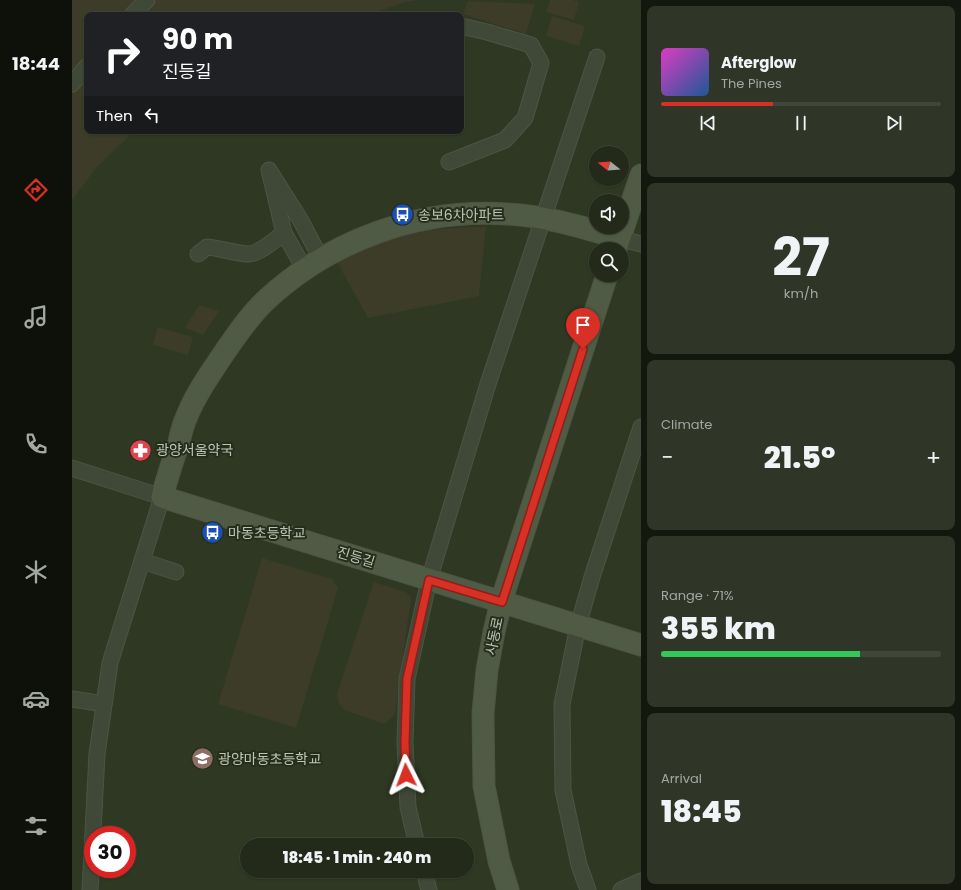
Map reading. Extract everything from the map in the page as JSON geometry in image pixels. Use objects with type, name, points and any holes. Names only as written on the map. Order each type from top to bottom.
[{"type":"street","points":[[135,12],[147,0]]},
{"type":"street","points":[[449,162],[505,140],[525,118],[541,63],[530,45],[464,27]]},
{"type":"street","points":[[415,838],[408,807],[405,743],[407,679],[429,580],[488,384],[597,57]]},
{"type":"street","points":[[72,84],[84,70]]},
{"type":"street","points":[[269,170],[301,221],[313,265],[284,233],[269,170]]},
{"type":"street","points":[[618,242],[641,175]]},
{"type":"street","points":[[90,890],[97,754],[110,663],[187,415],[211,372],[237,334],[265,301],[313,265],[360,240],[391,227],[433,217],[470,214],[499,214],[543,217],[615,242]]},
{"type":"street","points":[[198,254],[207,247],[248,254],[264,248],[284,233]]},
{"type":"street","points":[[629,243],[641,244]]},
{"type":"street","name":"사동로","points":[[508,890],[499,861],[484,786],[483,712],[487,670],[494,632],[502,602],[605,282]]},
{"type":"street","points":[[588,890],[579,865],[563,790],[562,704],[578,626],[592,577],[641,427]]},
{"type":"street","name":"진등길","points":[[72,468],[641,645]]},
{"type":"street","points":[[142,561],[176,572]]},
{"type":"street","points":[[72,699],[104,704]]},
{"type":"street","points":[[426,878],[429,890]]},
{"type":"street","points":[[621,890],[641,881]]},
{"type":"green space","points":[[72,0],[417,0],[402,3],[376,12],[84,12],[84,134],[131,134],[95,169],[72,201]]},
{"type":"green space","points":[[550,0],[573,0],[579,2],[574,20],[546,12]]},
{"type":"green space","points":[[468,1],[535,4],[526,34],[464,14]]},
{"type":"green space","points":[[552,16],[585,26],[579,46],[546,36]]},
{"type":"green space","points":[[486,227],[479,296],[368,318],[337,262],[378,243],[426,230]]},
{"type":"green space","points":[[199,305],[219,311],[203,335],[185,328]]},
{"type":"green space","points":[[158,327],[193,337],[188,355],[153,345]]},
{"type":"green space","points":[[262,558],[332,579],[338,588],[296,728],[218,704]]},
{"type":"green space","points":[[374,582],[406,592],[411,597],[395,714],[385,724],[344,710],[339,704],[337,694]]},
{"type":"place","name":"송보6차아파트","points":[[402,215]]},
{"type":"place","name":"광양서울약국","points":[[140,450]]},
{"type":"place","name":"마동초등학교","points":[[212,533]]},
{"type":"place","name":"광양마동초등학교","points":[[202,759]]},
{"type":"route","points":[[406,775],[405,743],[407,679],[429,580],[502,602],[583,349]]}]
